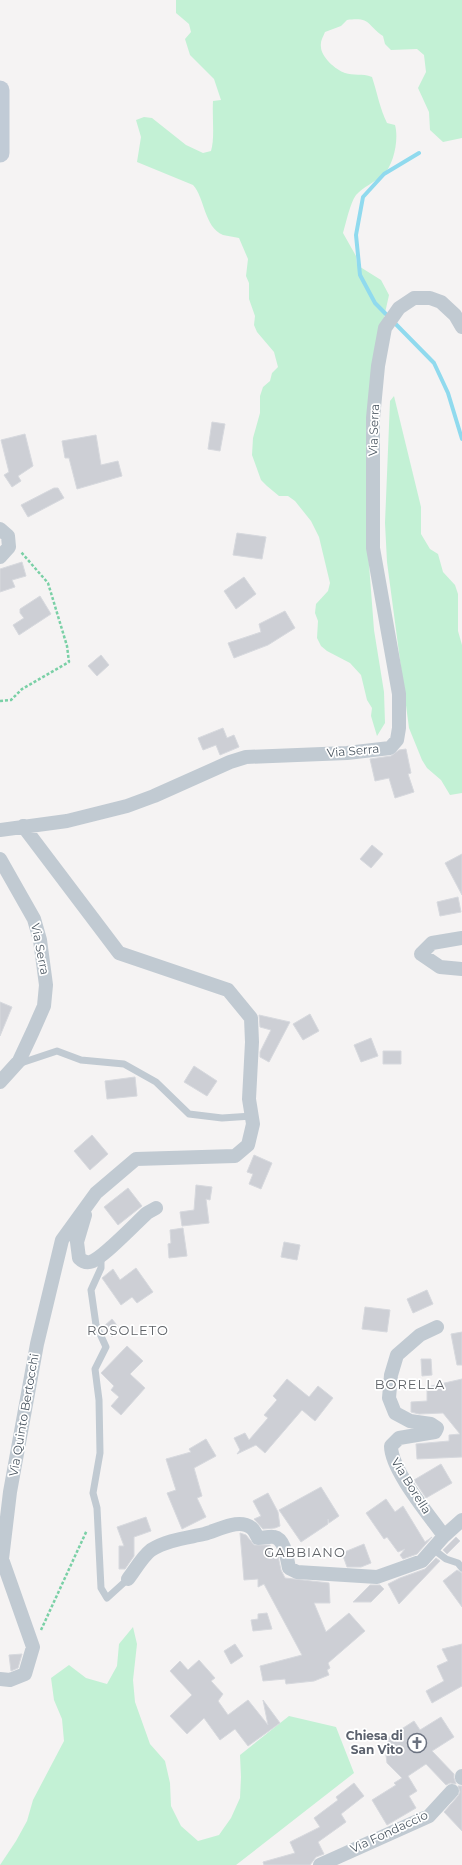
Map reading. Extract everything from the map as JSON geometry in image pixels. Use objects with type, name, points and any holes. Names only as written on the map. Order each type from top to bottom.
[{"type":"street","points":[[0,90],[0,153]]},
{"type":"street","name":"Via Serra","points":[[0,830],[67,821],[127,806],[154,796],[246,756],[373,751],[390,748],[397,740],[399,728],[399,694],[373,548],[373,418],[378,366],[385,328],[399,308],[414,298],[430,298],[442,302],[455,315],[462,327]]},
{"type":"street","points":[[0,557],[9,547],[4,533]]},
{"type":"street","name":"Via Quinto Bertocchi","points":[[23,826],[119,953],[228,990],[251,1018],[252,1042],[249,1099],[253,1124],[248,1145],[235,1156],[136,1159],[96,1193],[62,1240],[37,1344],[10,1492],[2,1560],[33,1647]]},
{"type":"street","name":"Via Serra","points":[[0,859],[34,919],[40,940],[46,978],[44,1006],[16,1065],[0,1082]]},
{"type":"street","points":[[462,938],[432,942],[421,954],[440,967],[462,969]]},
{"type":"street","points":[[88,1205],[77,1242],[78,1258],[83,1262],[89,1263],[101,1257],[147,1213],[156,1208]]},
{"type":"street","name":"Via Borella","points":[[437,1327],[420,1335],[397,1355],[392,1375],[389,1398],[395,1413],[410,1421],[431,1424],[437,1428],[435,1432],[399,1438],[391,1446],[391,1455],[410,1488],[444,1536]]},
{"type":"street","points":[[128,1579],[149,1552],[159,1546],[180,1538],[204,1534],[234,1525],[244,1524],[253,1528],[258,1538],[275,1537],[279,1539],[283,1545],[289,1568],[297,1572],[377,1577],[422,1561],[444,1536],[462,1520]]},
{"type":"street","points":[[0,1679],[10,1680],[25,1674],[33,1647]]},
{"type":"street","name":"Via Fondaccio","points":[[320,1865],[429,1816],[460,1781]]},
{"type":"lane","points":[[16,1065],[57,1051],[81,1060],[124,1064],[156,1082],[189,1114],[222,1118],[252,1116]]},
{"type":"lane","points":[[101,1257],[101,1268],[91,1290],[96,1325],[106,1347],[95,1369],[99,1400],[100,1453],[93,1493],[97,1508],[101,1588],[107,1598],[128,1579]]},
{"type":"lane","points":[[433,1550],[446,1560],[458,1563],[462,1568]]},
{"type":"path","points":[[0,701],[11,700],[22,689],[69,662],[67,646],[48,583],[4,533]]},
{"type":"path","points":[[33,1647],[53,1608],[88,1529]]},
{"type":"green space","points":[[176,0],[462,0],[462,138],[443,142],[430,130],[429,112],[418,88],[426,72],[424,55],[417,49],[391,50],[385,44],[383,36],[368,23],[355,19],[347,20],[341,26],[325,32],[321,43],[323,55],[337,69],[348,74],[372,77],[380,106],[387,123],[395,125],[396,131],[395,152],[387,171],[356,195],[350,208],[343,233],[356,256],[357,265],[381,280],[389,295],[383,322],[367,538],[374,630],[384,692],[385,723],[377,736],[371,716],[372,708],[367,700],[361,675],[350,663],[327,651],[321,646],[317,638],[318,621],[315,613],[316,604],[328,591],[330,583],[319,537],[311,521],[295,501],[288,496],[279,496],[261,480],[252,455],[253,438],[260,413],[260,396],[263,387],[270,381],[272,373],[278,367],[274,352],[257,332],[254,325],[255,316],[249,299],[249,283],[246,276],[248,259],[239,238],[223,235],[212,226],[200,197],[193,185],[137,162],[141,137],[136,120],[144,117],[152,118],[186,145],[203,153],[211,151],[213,134],[213,101],[221,100],[214,79],[190,55],[185,39],[191,32],[189,24],[176,13]]},
{"type":"green space","points":[[394,396],[421,507],[421,534],[430,549],[438,554],[443,572],[455,585],[458,594],[458,631],[462,645],[462,793],[450,795],[441,780],[427,768],[422,760],[409,728],[387,562],[385,523],[390,401]]},
{"type":"green space","points":[[133,1627],[137,1644],[133,1680],[135,1702],[150,1744],[165,1761],[170,1783],[171,1806],[181,1826],[198,1841],[219,1835],[231,1818],[240,1798],[240,1755],[289,1716],[336,1727],[354,1773],[236,1865],[0,1865],[27,1821],[33,1800],[64,1741],[62,1719],[54,1700],[51,1678],[69,1665],[86,1678],[107,1684],[117,1666],[119,1644]]},
{"type":"building","points":[[212,422],[225,424],[220,451],[208,449]]},
{"type":"building","points":[[25,434],[33,466],[18,476],[21,481],[12,487],[4,475],[9,472],[1,440]]},
{"type":"building","points":[[96,435],[101,465],[118,461],[122,476],[77,489],[69,458],[65,458],[62,441]]},
{"type":"building","points":[[54,488],[58,488],[64,498],[28,517],[21,505]]},
{"type":"building","points":[[237,533],[266,537],[262,559],[233,555]]},
{"type":"building","points":[[22,562],[26,576],[12,580],[15,587],[0,592],[0,569]]},
{"type":"building","points":[[244,577],[256,594],[236,609],[224,591]]},
{"type":"building","points":[[40,596],[51,614],[19,635],[13,625],[24,618],[20,613],[20,609]]},
{"type":"building","points":[[285,611],[295,628],[268,645],[234,658],[228,643],[261,632],[259,624]]},
{"type":"building","points":[[101,655],[109,665],[97,676],[88,666]]},
{"type":"building","points":[[223,728],[227,738],[234,735],[239,747],[220,755],[216,745],[203,750],[198,738]]},
{"type":"building","points":[[406,749],[411,773],[408,774],[414,792],[395,798],[389,778],[375,781],[370,759],[391,756],[399,750]]},
{"type":"building","points":[[372,845],[383,854],[371,868],[360,859]]},
{"type":"building","points":[[462,854],[462,895],[445,863]]},
{"type":"building","points":[[458,897],[461,912],[440,916],[437,902]]},
{"type":"building","points":[[0,1002],[12,1007],[0,1036]]},
{"type":"building","points":[[310,1014],[319,1031],[303,1040],[293,1024]]},
{"type":"building","points":[[259,1015],[290,1022],[269,1062],[260,1057],[260,1052],[271,1030],[260,1027]]},
{"type":"building","points":[[371,1038],[378,1056],[361,1062],[354,1045]]},
{"type":"building","points":[[383,1051],[401,1051],[401,1064],[383,1064]]},
{"type":"building","points":[[194,1066],[217,1081],[207,1096],[184,1082]]},
{"type":"building","points":[[135,1077],[137,1096],[107,1099],[105,1081]]},
{"type":"building","points":[[92,1135],[108,1154],[90,1170],[74,1151]]},
{"type":"building","points":[[254,1155],[272,1163],[261,1189],[249,1184],[253,1174],[247,1172]]},
{"type":"building","points":[[196,1185],[212,1187],[210,1200],[206,1199],[209,1223],[182,1226],[180,1212],[194,1210]]},
{"type":"building","points":[[128,1188],[142,1206],[118,1225],[104,1207]]},
{"type":"building","points":[[183,1228],[187,1256],[169,1258],[168,1244],[171,1243],[170,1230]]},
{"type":"building","points":[[284,1242],[300,1245],[297,1260],[281,1257]]},
{"type":"building","points":[[136,1268],[153,1292],[137,1303],[132,1297],[121,1305],[102,1278],[113,1269],[120,1280]]},
{"type":"building","points":[[427,1290],[433,1304],[413,1313],[407,1299]]},
{"type":"building","points":[[365,1307],[390,1310],[387,1332],[362,1329]]},
{"type":"building","points":[[112,1319],[120,1329],[112,1337],[103,1327]]},
{"type":"building","points":[[462,1332],[462,1365],[457,1365],[451,1334]]},
{"type":"building","points":[[127,1346],[143,1361],[130,1374],[145,1388],[121,1415],[111,1406],[119,1397],[111,1390],[114,1386],[101,1373]]},
{"type":"building","points":[[421,1359],[431,1359],[432,1375],[422,1376]]},
{"type":"building","points":[[287,1379],[309,1397],[318,1386],[333,1398],[315,1421],[302,1410],[265,1453],[256,1445],[237,1454],[240,1450],[234,1438],[245,1433],[249,1440],[268,1418],[264,1415],[277,1400],[273,1396]]},
{"type":"building","points":[[462,1379],[462,1457],[417,1459],[416,1444],[449,1441],[449,1435],[460,1434],[443,1413],[419,1414],[411,1412],[411,1402],[427,1401],[427,1387]]},
{"type":"building","points":[[206,1439],[216,1456],[194,1468],[202,1496],[197,1498],[206,1517],[182,1529],[167,1493],[176,1490],[166,1459],[191,1452],[189,1449]]},
{"type":"building","points":[[441,1464],[452,1483],[426,1498],[414,1480]]},
{"type":"building","points":[[321,1487],[339,1516],[329,1523],[328,1519],[328,1524],[301,1542],[279,1510]]},
{"type":"building","points":[[268,1493],[278,1512],[280,1526],[263,1529],[254,1519],[261,1516],[253,1501]]},
{"type":"building","points":[[386,1499],[395,1512],[403,1506],[425,1542],[432,1537],[417,1554],[403,1559],[400,1555],[405,1549],[398,1552],[387,1537],[384,1539],[366,1513]]},
{"type":"building","points":[[146,1517],[151,1531],[134,1537],[134,1556],[125,1569],[119,1569],[119,1546],[124,1546],[117,1527]]},
{"type":"building","points":[[240,1533],[246,1535],[254,1545],[270,1545],[271,1557],[278,1556],[281,1570],[285,1578],[329,1583],[330,1603],[314,1603],[326,1632],[349,1613],[365,1631],[328,1663],[330,1668],[327,1670],[329,1675],[314,1681],[286,1684],[285,1679],[263,1681],[260,1666],[302,1655],[264,1584],[258,1587],[258,1579],[244,1580]]},
{"type":"building","points":[[456,1537],[460,1541],[447,1554],[443,1550]]},
{"type":"building","points":[[364,1544],[371,1563],[361,1567],[347,1567],[342,1553]]},
{"type":"building","points":[[436,1558],[440,1561],[399,1604],[388,1584],[425,1569]]},
{"type":"building","points":[[457,1570],[462,1573],[462,1607],[443,1581]]},
{"type":"building","points":[[370,1585],[380,1585],[384,1589],[371,1602],[353,1602]]},
{"type":"building","points":[[267,1613],[272,1629],[253,1631],[251,1620],[258,1619],[258,1614]]},
{"type":"building","points":[[235,1644],[243,1656],[231,1664],[224,1651]]},
{"type":"building","points":[[462,1644],[462,1686],[432,1703],[426,1691],[444,1681],[437,1666],[448,1661],[442,1649]]},
{"type":"building","points":[[22,1654],[18,1668],[11,1671],[9,1655]]},
{"type":"building","points":[[199,1660],[215,1678],[211,1681],[223,1694],[218,1701],[228,1715],[248,1700],[268,1725],[263,1700],[280,1723],[248,1746],[235,1729],[220,1740],[204,1718],[187,1734],[170,1716],[192,1695],[170,1671],[180,1661],[188,1670]]},
{"type":"building","points":[[441,1717],[454,1737],[432,1751],[454,1774],[456,1784],[450,1783],[446,1785],[426,1764],[408,1776],[417,1791],[409,1796],[416,1808],[387,1825],[372,1800],[396,1785],[394,1783],[402,1778],[387,1763],[386,1755],[389,1743],[386,1739],[414,1721],[420,1730]]},
{"type":"building","points":[[354,1783],[364,1796],[341,1814],[346,1822],[318,1842],[324,1854],[316,1857],[310,1865],[264,1865],[263,1862],[295,1853],[290,1842],[320,1827],[314,1818],[338,1800],[336,1797]]},
{"type":"building","points":[[458,1786],[462,1786],[462,1831],[444,1812],[458,1796],[460,1792]]},
{"type":"waterway","points":[[419,153],[384,174],[363,197],[356,235],[360,275],[375,303],[434,363],[448,393],[462,439]]},
{"type":"place","name":"Chiesa di San Vito","points":[[417,1743]]},
{"type":"district","name":"ROSOLETO","points":[[128,1330]]},
{"type":"district","name":"BORELLA","points":[[410,1384]]},
{"type":"district","name":"GABBIANO","points":[[305,1552]]}]
